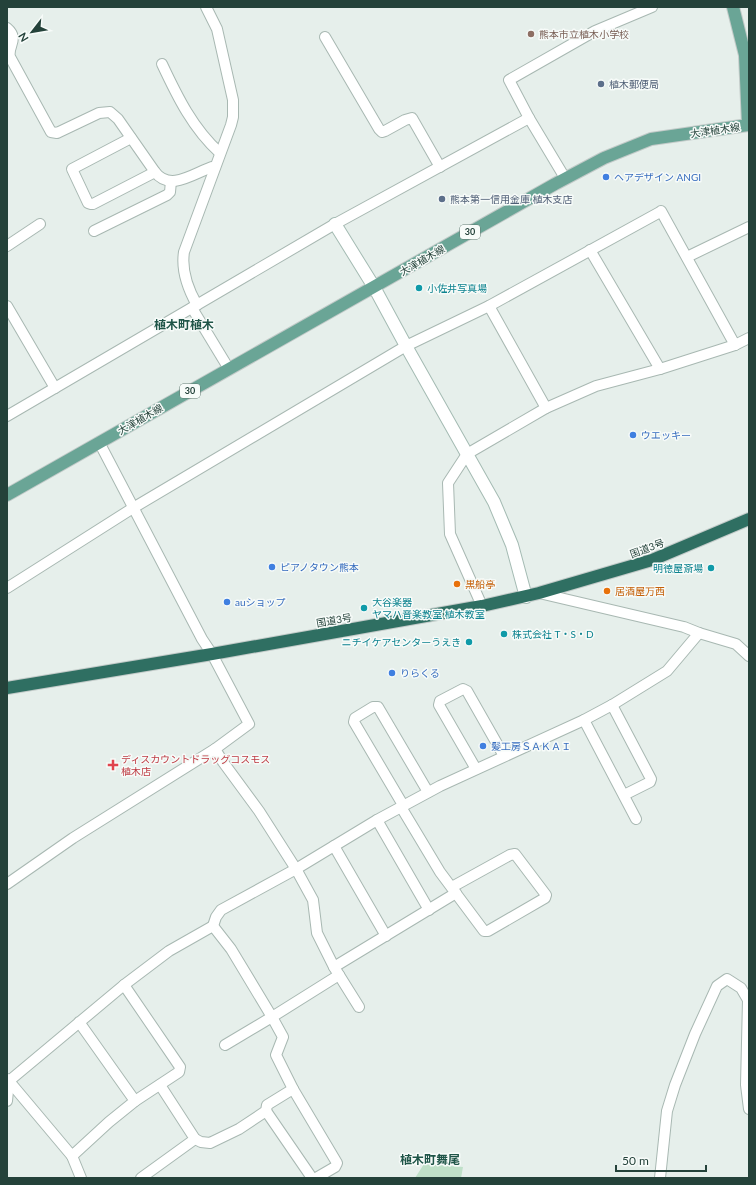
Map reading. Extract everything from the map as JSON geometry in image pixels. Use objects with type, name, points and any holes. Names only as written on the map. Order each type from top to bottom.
[{"type":"highway","name":"国道3号","points":[[7,688],[212,654],[526,597],[652,560],[749,519]]},
{"type":"main road","name":"大津植木線","points":[[7,495],[565,178],[604,158],[650,139],[749,126],[747,54],[734,7]]},
{"type":"street","points":[[206,7],[216,29],[233,100],[233,117],[184,252],[183,260],[186,282],[195,306],[229,369]]},
{"type":"street","points":[[565,178],[509,80],[595,31],[652,7]]},
{"type":"street","points":[[7,28],[13,39],[9,53],[10,57],[51,132],[57,133],[99,113],[110,112],[118,119],[155,172],[162,179],[171,181],[187,178],[208,168],[215,167]]},
{"type":"street","points":[[325,37],[379,129],[382,132],[385,131],[405,120],[412,118],[440,167]]},
{"type":"street","points":[[162,64],[191,119],[206,139],[220,153]]},
{"type":"street","points":[[7,416],[335,224],[530,118]]},
{"type":"street","points":[[132,138],[72,169],[88,203],[93,204],[155,172]]},
{"type":"street","points":[[94,232],[167,195],[170,192],[171,181]]},
{"type":"street","points":[[7,588],[133,508],[406,346],[489,306],[661,211],[735,345]]},
{"type":"street","points":[[7,246],[40,224]]},
{"type":"street","points":[[335,224],[374,287],[494,502],[509,538],[526,597]]},
{"type":"street","points":[[687,257],[749,227]]},
{"type":"street","points":[[590,250],[660,369]]},
{"type":"street","points":[[7,306],[56,388]]},
{"type":"street","points":[[489,306],[546,408]]},
{"type":"street","points":[[482,606],[450,534],[448,484],[467,454],[546,408],[596,386],[660,369],[735,345],[749,338]]},
{"type":"street","points":[[7,884],[73,838],[215,749],[249,724],[212,654],[202,639],[99,442]]},
{"type":"street","points":[[540,593],[684,627],[736,644],[749,656]]},
{"type":"street","points":[[7,1101],[8,1080],[124,985],[169,951],[213,926],[216,917],[222,910],[296,869],[376,820],[428,792],[584,720],[612,705],[667,671],[699,633]]},
{"type":"street","points":[[476,769],[439,705],[440,701],[463,689],[466,691],[504,756]]},
{"type":"street","points":[[612,705],[651,779],[650,782],[624,795]]},
{"type":"street","points":[[225,1045],[272,1017],[386,936],[429,910],[454,890],[510,855],[515,854],[546,895],[545,898],[488,931],[484,930],[454,890],[440,872],[354,722],[355,718],[373,707],[378,707],[428,792]]},
{"type":"street","points":[[584,720],[636,819]]},
{"type":"street","points":[[215,749],[259,811],[296,869],[313,900],[317,933],[336,971],[359,1006]]},
{"type":"street","points":[[376,820],[429,910]]},
{"type":"street","points":[[334,846],[386,936]]},
{"type":"street","points":[[213,926],[234,954],[283,1037],[276,1055],[337,1163],[335,1167],[316,1178]]},
{"type":"street","points":[[660,1178],[667,1111],[675,1086],[695,1034],[717,986],[727,979],[741,988],[748,1000],[746,1085],[749,1109]]},
{"type":"street","points":[[72,1156],[109,1122],[179,1072],[180,1067],[124,985]]},
{"type":"street","points":[[79,1022],[135,1102]]},
{"type":"street","points":[[8,1080],[72,1156],[81,1178]]},
{"type":"street","points":[[160,1085],[194,1139],[201,1142],[210,1143],[239,1129],[266,1111],[267,1106],[294,1089]]},
{"type":"street","points":[[266,1111],[312,1178]]},
{"type":"street","points":[[141,1178],[194,1139]]},
{"type":"green space","points":[[424,1164],[463,1167],[461,1178],[415,1178]]},
{"type":"place","name":"熊本市立植木小学校","points":[[531,34]]},
{"type":"place","name":"植木郵便局","points":[[601,84]]},
{"type":"place","name":"ヘアデザイン ANGI","points":[[606,177]]},
{"type":"place","name":"熊本第一信用金庫 植木支店","points":[[442,199]]},
{"type":"place","name":"小佐井写真場","points":[[419,288]]},
{"type":"place","name":"ウエッキー","points":[[633,435]]},
{"type":"place","name":"ピアノタウン熊本","points":[[272,567]]},
{"type":"place","name":"明徳屋斎場","points":[[711,568]]},
{"type":"place","name":"黒船亭","points":[[457,584]]},
{"type":"place","name":"居酒屋万西","points":[[607,591]]},
{"type":"place","name":"auショップ","points":[[227,602]]},
{"type":"place","name":"大谷楽器 ヤマハ音楽教室 植木教室","points":[[364,608]]},
{"type":"place","name":"株式会社 T・S・D","points":[[504,634]]},
{"type":"place","name":"ニチイケアセンターうえき","points":[[469,642]]},
{"type":"place","name":"りらくる","points":[[392,673]]},
{"type":"place","name":"髪工房ＳＡＫＡＩ","points":[[483,746]]},
{"type":"place","name":"ディスカウントドラッグコスモス 植木店","points":[[113,765]]},
{"type":"district","name":"植木町植木","points":[[184,325]]},
{"type":"district","name":"植木町舞尾","points":[[430,1160]]}]
